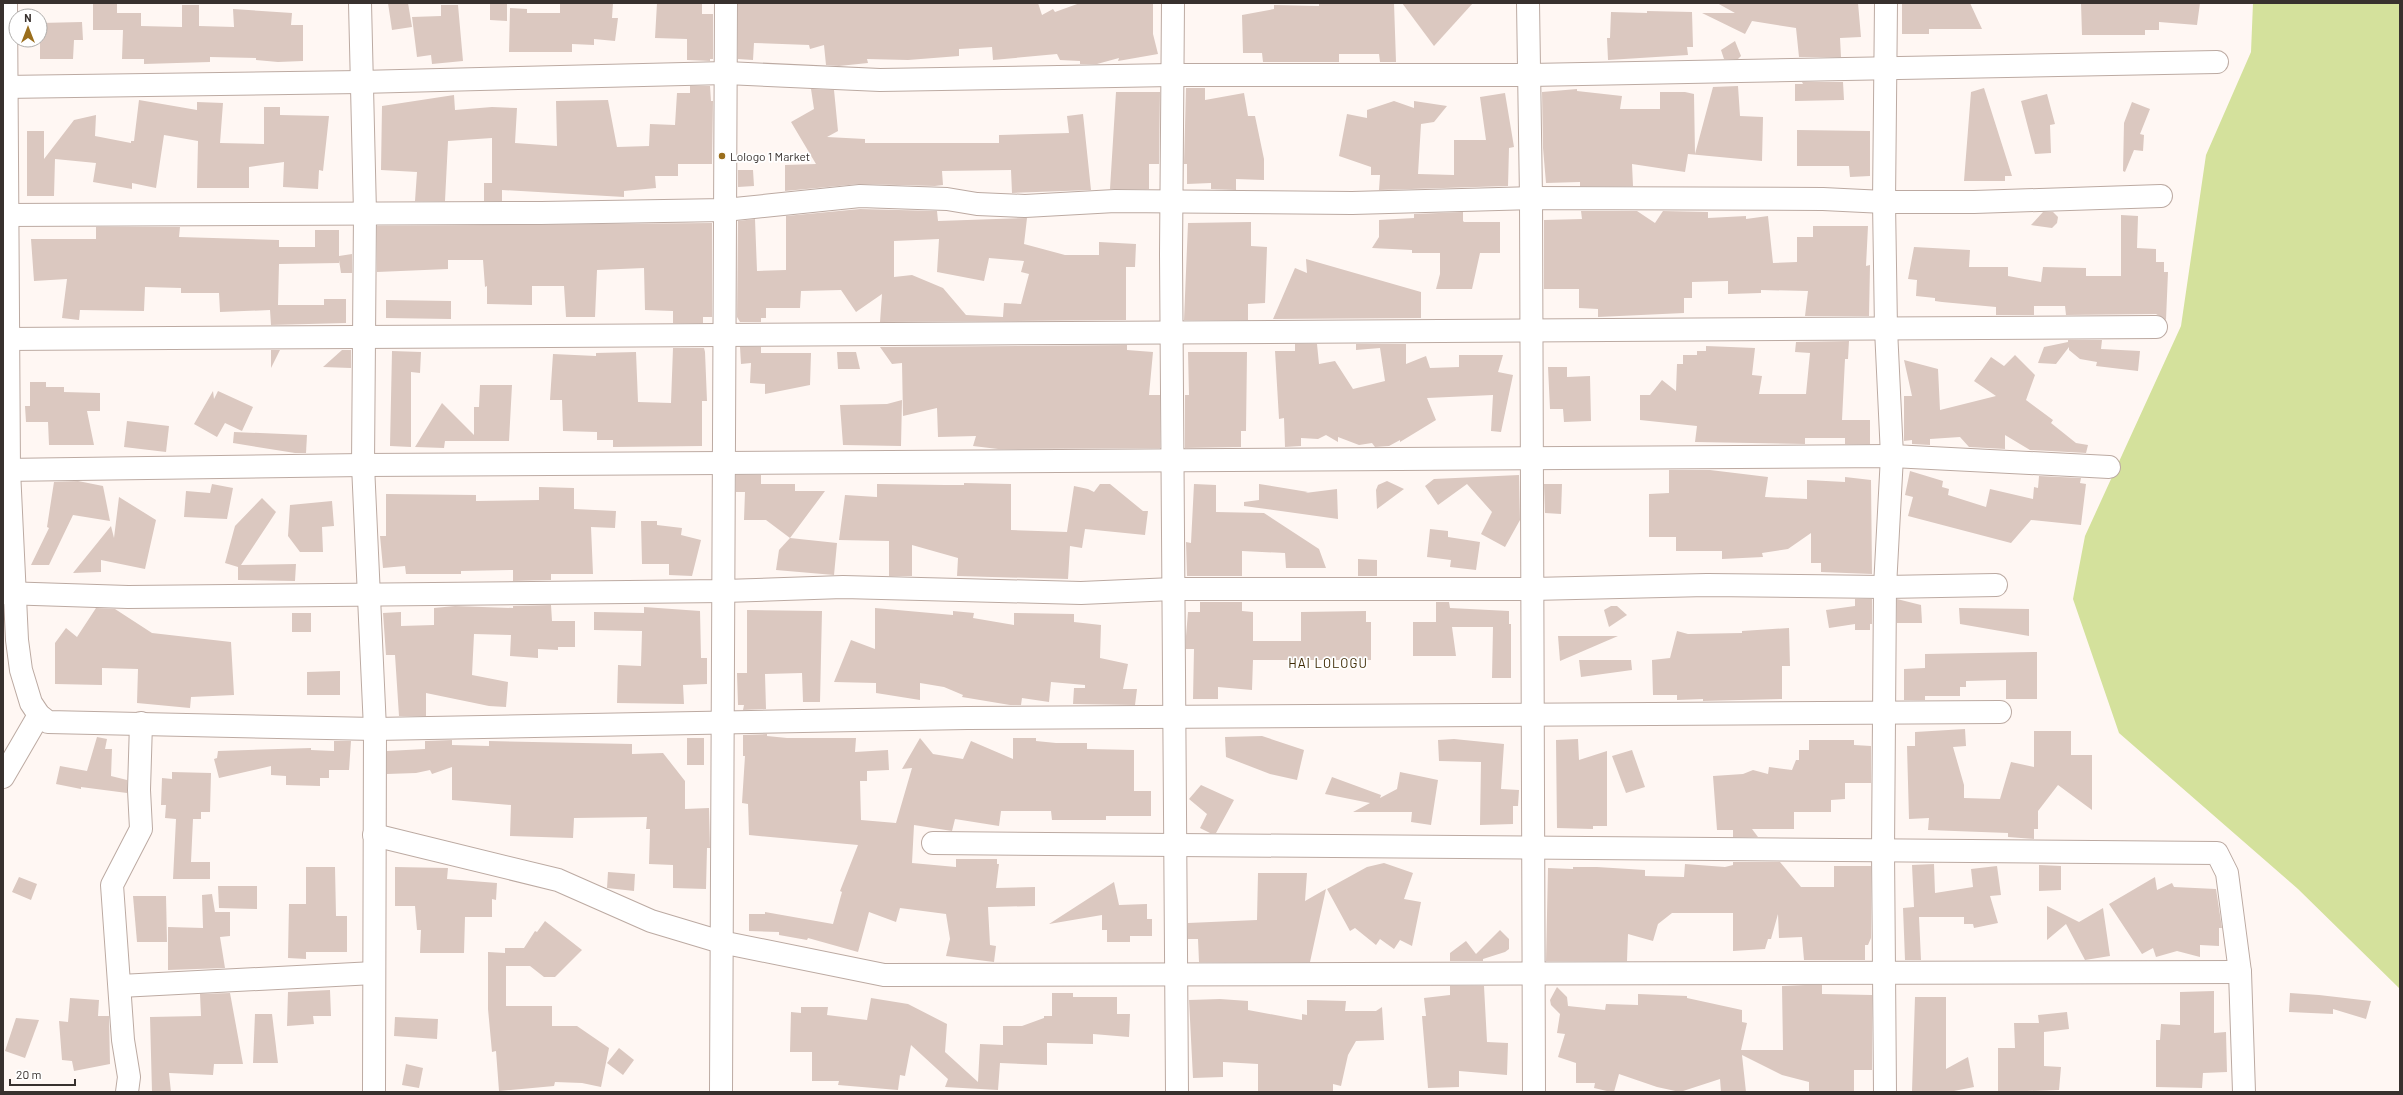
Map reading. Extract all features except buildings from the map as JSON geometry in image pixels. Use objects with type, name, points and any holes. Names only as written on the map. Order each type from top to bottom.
[{"type":"street","points":[[6,3],[6,470],[12,668],[39,716],[48,722],[375,729],[967,718],[2000,712]]},
{"type":"street","points":[[360,3],[360,82],[365,213],[363,464],[375,729],[374,1092]]},
{"type":"street","points":[[721,1092],[726,3]]},
{"type":"street","points":[[1173,3],[1170,144],[1172,202],[1171,332],[1177,1092]]},
{"type":"street","points":[[1528,3],[1531,198],[1534,1092]]},
{"type":"street","points":[[1885,1092],[1883,850],[1885,587],[1892,456],[1886,329],[1884,202],[1886,3]]},
{"type":"street","points":[[5,87],[360,82],[726,72],[880,80],[1172,75],[1530,75],[2217,62]]},
{"type":"street","points":[[5,215],[725,210],[860,196],[947,199],[978,204],[1025,206],[1115,201],[1352,203],[1531,198],[1823,199],[1884,202],[2161,196]]},
{"type":"street","points":[[6,339],[2156,327]]},
{"type":"street","points":[[6,470],[363,464],[1892,456],[2109,467]]},
{"type":"street","points":[[9,593],[128,597],[724,591],[843,587],[1080,593],[1173,589],[1532,590],[1707,585],[1885,587],[1996,585]]},
{"type":"street","points":[[3,776],[39,716]]},
{"type":"street","points":[[127,1092],[129,1077],[123,1040],[120,986],[114,932],[112,885],[141,829],[139,790],[141,723]]},
{"type":"street","points":[[374,835],[558,880],[651,921],[721,942],[884,975],[2240,972]]},
{"type":"street","points":[[933,843],[2217,853],[2227,873],[2240,972],[2244,1092]]},
{"type":"street","points":[[120,986],[374,972]]},
{"type":"green space","points":[[2253,3],[2400,3],[2400,989],[2298,889],[2119,733],[2073,599],[2085,536],[2181,326],[2206,155],[2251,52]]},
{"type":"place","name":"Lologo 1 Market","points":[[722,156]]},
{"type":"district","name":"HAI LOLOGU","points":[[1328,663]]}]
